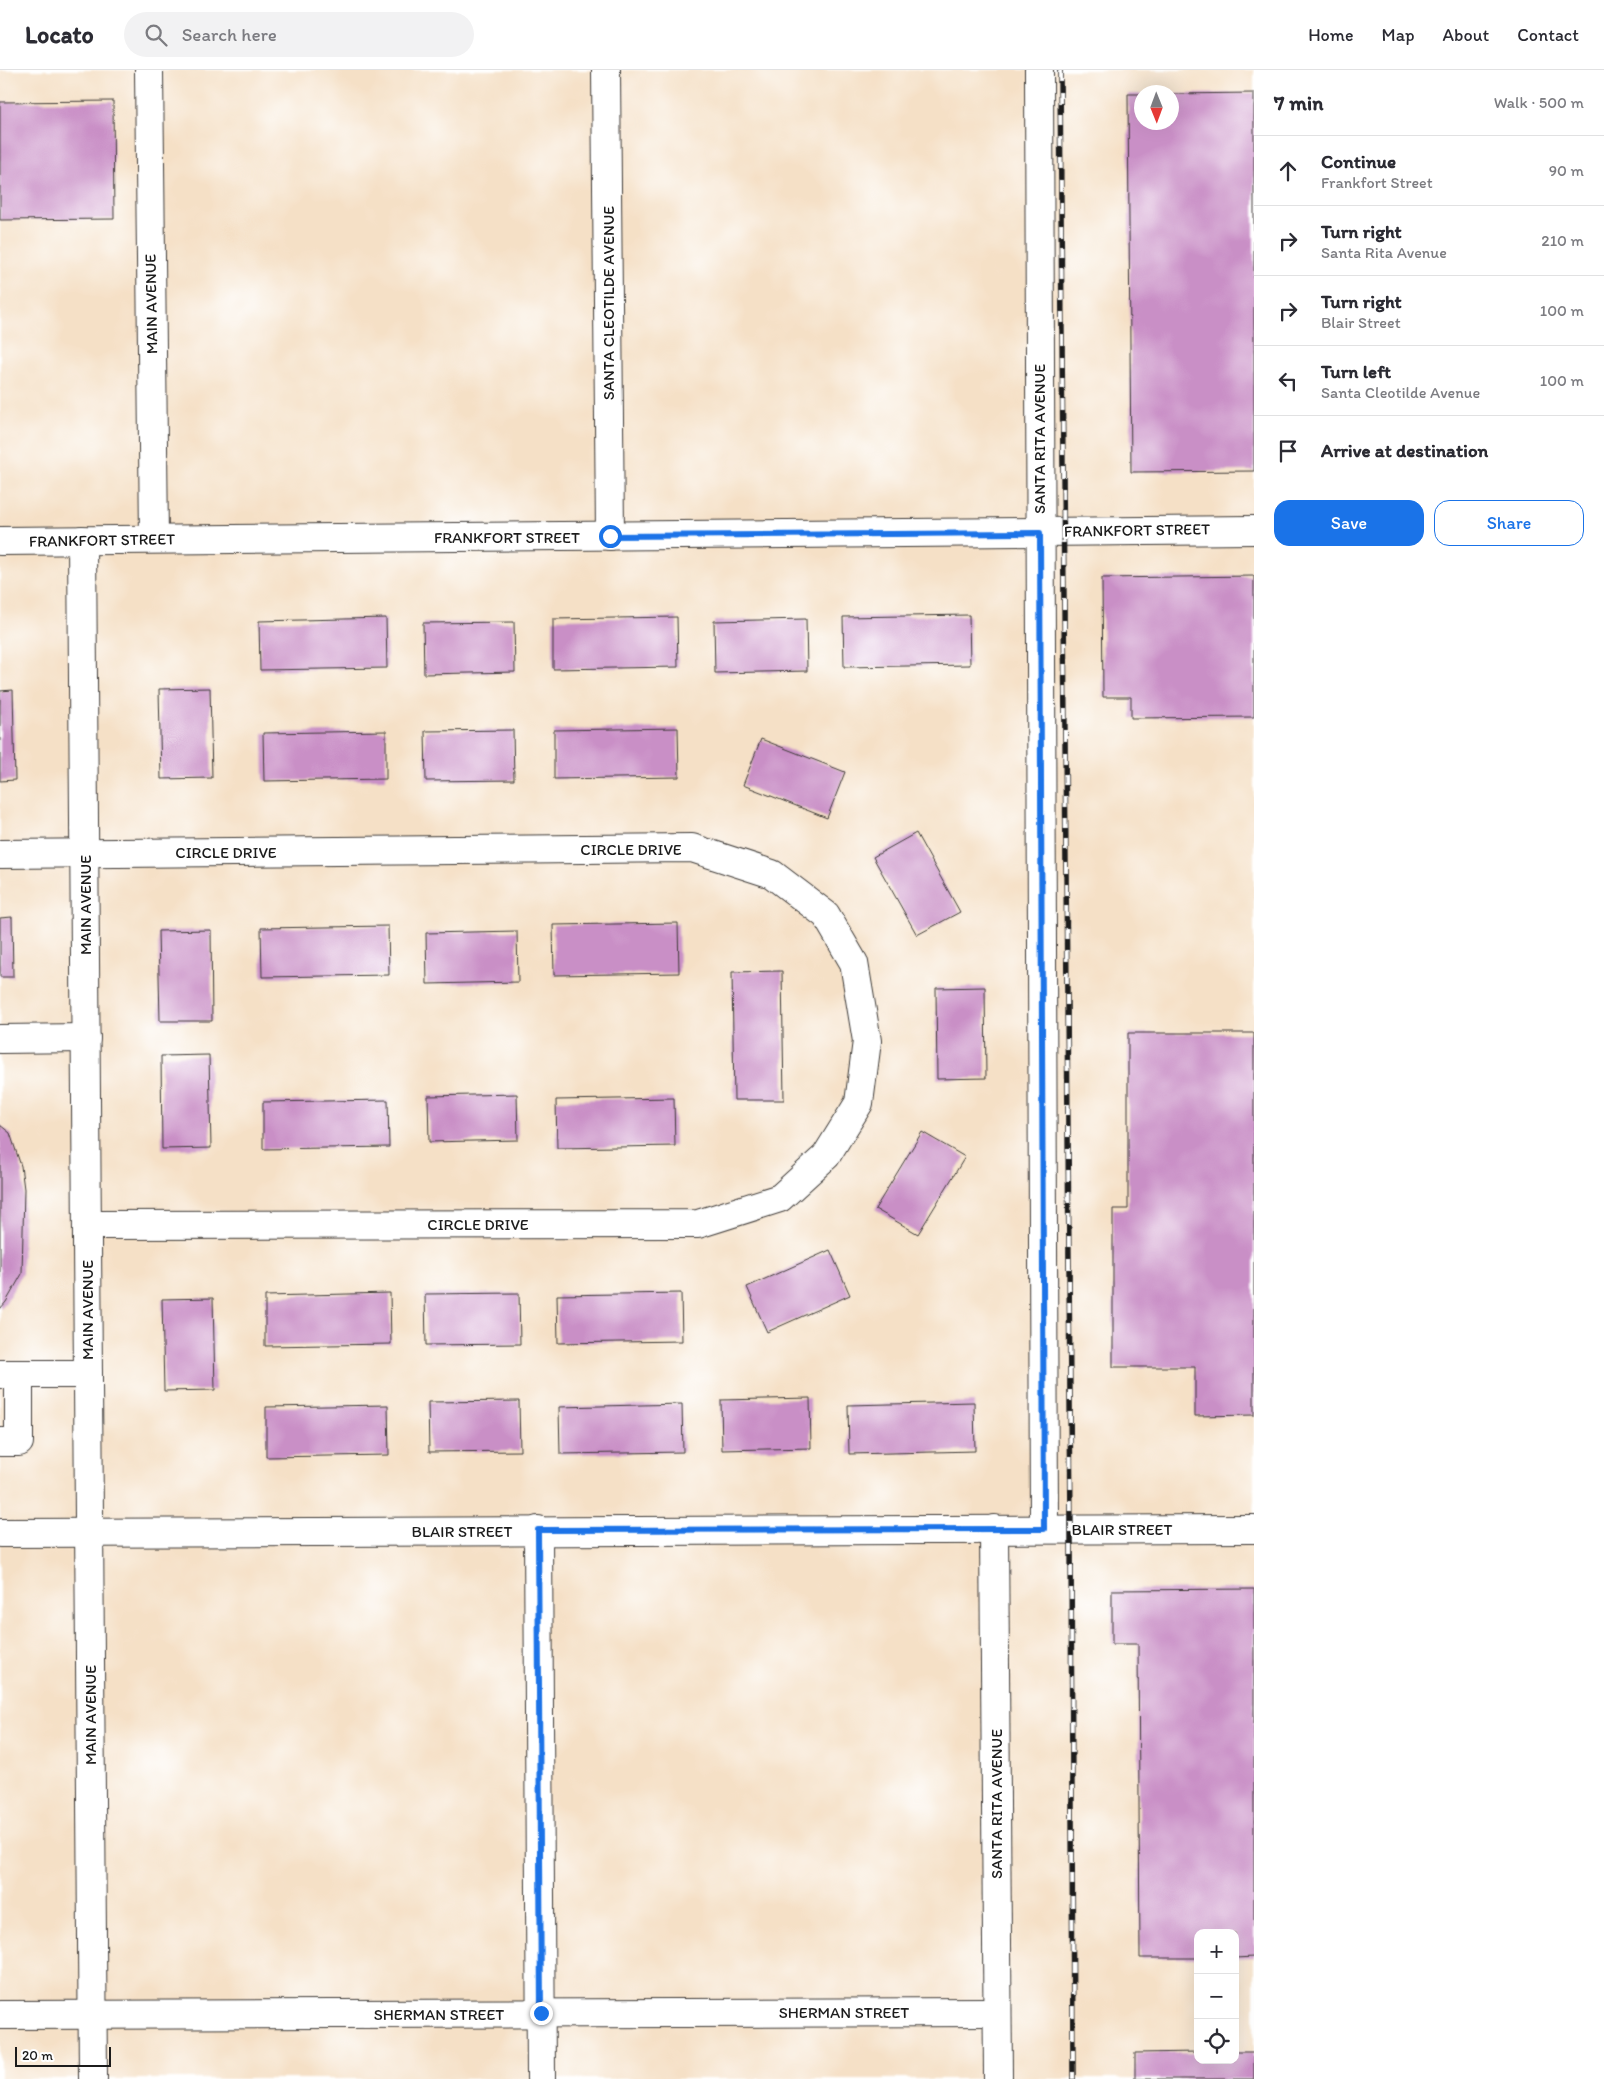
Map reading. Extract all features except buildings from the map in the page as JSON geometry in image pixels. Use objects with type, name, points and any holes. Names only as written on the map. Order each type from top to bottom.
[{"type":"street","name":"MAIN AVENUE","points":[[149,70],[154,539]]},
{"type":"street","name":"SANTA CLEOTILDE AVENUE","points":[[606,70],[610,536]]},
{"type":"street","name":"SANTA RITA AVENUE","points":[[1039,70],[1044,1529]]},
{"type":"street","name":"FRANKFORT STREET","points":[[0,541],[1254,530]]},
{"type":"street","name":"MAIN AVENUE","points":[[82,540],[93,2079]]},
{"type":"street","name":"CIRCLE DRIVE","points":[[0,854],[692,848],[772,874],[826,914],[854,963],[866,1041],[859,1103],[826,1156],[780,1198],[698,1224],[87,1225]]},
{"type":"street","points":[[0,1039],[86,1038]]},
{"type":"street","points":[[0,1442],[19,1442],[9,1374],[88,1374]]},
{"type":"street","name":"SANTA RITA AVENUE","points":[[994,1529],[998,2079]]},
{"type":"street","name":"BLAIR STREET","points":[[0,1533],[1254,1529]]},
{"type":"street","points":[[538,1530],[541,2079]]},
{"type":"street","name":"SHERMAN STREET","points":[[0,2015],[997,2012]]},
{"type":"railway","points":[[1060,70],[1071,1529],[1073,2079]]},
{"type":"route","points":[[541,2013],[538,1530],[1044,1529],[1040,533],[610,536]]}]
